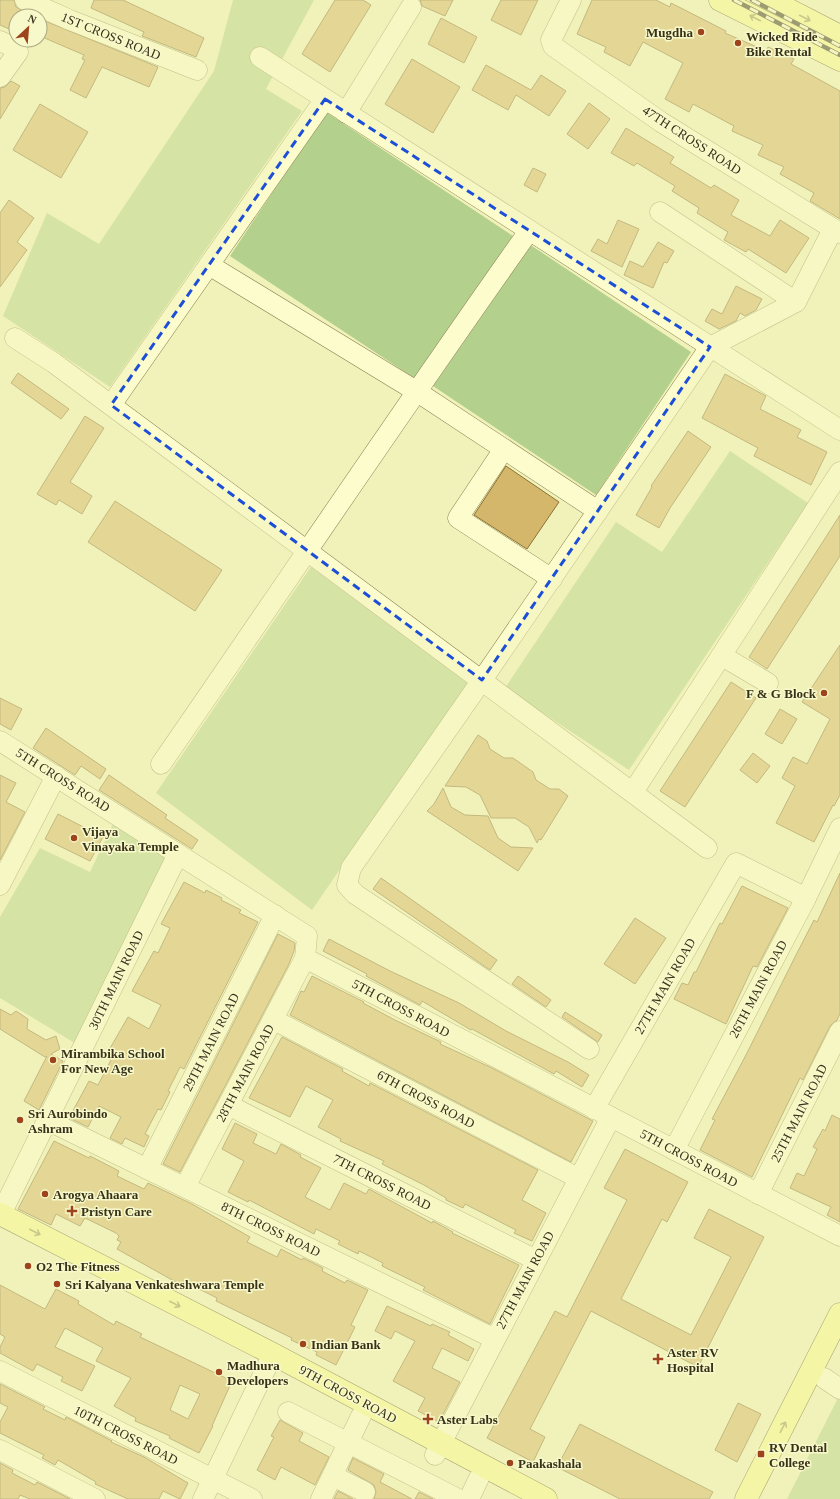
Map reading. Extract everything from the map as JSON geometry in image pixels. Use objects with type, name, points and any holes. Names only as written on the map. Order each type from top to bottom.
[{"type":"main road","points":[[720,0],[840,60]]},
{"type":"main road","points":[[770,0],[840,36]]},
{"type":"main road","name":"9TH CROSS ROAD","points":[[0,1220],[438,1449],[479,1478],[520,1499]]},
{"type":"main road","points":[[746,1499],[840,1314]]},
{"type":"main road","points":[[763,1499],[832,1384],[840,1348]]},
{"type":"main road","name":"9TH CROSS ROAD","points":[[270,1361],[361,1416],[438,1449],[546,1499]]},
{"type":"street","name":"1ST CROSS ROAD","points":[[25,0],[70,20],[197,70]]},
{"type":"street","name":"47TH CROSS ROAD","points":[[572,0],[551,40],[553,46],[661,122],[836,231]]},
{"type":"street","points":[[346,112],[411,7]]},
{"type":"street","points":[[0,77],[17,54],[11,48]]},
{"type":"street","points":[[260,57],[840,430]]},
{"type":"street","points":[[111,405],[326,99]]},
{"type":"street","points":[[660,212],[796,302]]},
{"type":"street","points":[[161,764],[416,391],[530,231]]},
{"type":"street","points":[[589,1049],[355,894],[347,885],[351,868],[552,579],[710,347],[796,302],[836,231]]},
{"type":"street","points":[[209,265],[416,391],[598,511]]},
{"type":"street","points":[[14,338],[54,363],[707,848]]},
{"type":"street","points":[[504,449],[458,518],[552,579]]},
{"type":"street","points":[[633,792],[840,472]]},
{"type":"street","points":[[722,656],[768,683]]},
{"type":"street","name":"5TH CROSS ROAD","points":[[0,741],[307,936],[306,958],[840,1236]]},
{"type":"street","points":[[0,885],[56,776]]},
{"type":"street","name":"26TH MAIN ROAD","points":[[674,1150],[806,898],[840,828]]},
{"type":"street","name":"30TH MAIN ROAD","points":[[0,1220],[47,1120],[178,854]]},
{"type":"street","name":"27TH MAIN ROAD","points":[[438,1449],[578,1178],[602,1113],[736,863],[806,898]]},
{"type":"street","name":"29TH MAIN ROAD","points":[[147,1169],[275,915]]},
{"type":"street","name":"28TH MAIN ROAD","points":[[185,1187],[306,958]]},
{"type":"street","name":"6TH CROSS ROAD","points":[[274,1020],[578,1178]]},
{"type":"street","name":"25TH MAIN ROAD","points":[[758,1194],[840,1031]]},
{"type":"street","name":"7TH CROSS ROAD","points":[[228,1105],[536,1260]]},
{"type":"street","name":"8TH CROSS ROAD","points":[[47,1120],[495,1338]]},
{"type":"street","points":[[202,1499],[270,1361]]},
{"type":"street","name":"10TH CROSS ROAD","points":[[0,1370],[252,1499]]},
{"type":"street","points":[[288,1412],[458,1499]]},
{"type":"street","points":[[321,1499],[349,1444],[361,1416]]},
{"type":"street","points":[[0,1450],[96,1499]]},
{"type":"street","points":[[333,1476],[365,1492]]},
{"type":"street","points":[[469,1499],[479,1478]]},
{"type":"highlighted area","points":[[325,99],[710,347],[482,680],[111,405]]},
{"type":"green space","points":[[233,0],[314,0],[266,89],[302,111],[110,387],[3,316],[47,213],[99,244],[214,71]]},
{"type":"green space","points":[[326,112],[513,236],[417,380],[230,256]]},
{"type":"green space","points":[[529,244],[691,352],[596,495],[433,386]]},
{"type":"green space","points":[[730,451],[808,503],[629,770],[505,688],[616,522],[662,552]]},
{"type":"green space","points":[[315,561],[472,677],[312,910],[156,793]]},
{"type":"green space","points":[[114,822],[171,858],[78,1045],[0,998],[0,917],[40,848],[90,872]]},
{"type":"green space","points":[[838,1398],[840,1400],[840,1499],[787,1499]]},
{"type":"building","points":[[0,0],[14,0],[16,7],[18,8],[8,8],[8,28],[0,25]]},
{"type":"building","points":[[94,0],[123,0],[204,38],[196,57],[142,36],[144,32],[91,8]]},
{"type":"building","points":[[335,0],[363,0],[371,5],[330,72],[302,54]]},
{"type":"building","points":[[420,0],[453,0],[445,16],[422,6]]},
{"type":"building","points":[[501,0],[538,0],[521,35],[491,20]]},
{"type":"building","points":[[592,0],[656,0],[670,7],[671,3],[726,31],[725,33],[766,51],[768,47],[794,59],[791,64],[840,91],[840,219],[810,201],[814,193],[780,174],[784,167],[758,155],[763,145],[732,131],[734,126],[693,104],[689,112],[665,99],[683,63],[643,42],[630,66],[604,52],[606,47],[577,34]]},
{"type":"building","points":[[441,18],[477,37],[464,63],[428,44]]},
{"type":"building","points":[[48,22],[158,67],[149,87],[102,67],[86,98],[70,90],[85,60],[82,59],[84,55],[48,39]]},
{"type":"building","points":[[412,59],[460,87],[433,133],[385,104]]},
{"type":"building","points":[[486,65],[531,90],[541,75],[566,91],[549,116],[516,95],[508,110],[472,90]]},
{"type":"building","points":[[11,81],[20,86],[0,119],[0,88],[5,87]]},
{"type":"building","points":[[589,103],[610,119],[588,149],[567,134]]},
{"type":"building","points":[[40,104],[88,132],[61,178],[13,150]]},
{"type":"building","points":[[626,128],[674,157],[670,163],[711,188],[714,185],[739,200],[731,215],[770,236],[780,220],[809,238],[786,273],[748,249],[746,252],[724,240],[728,232],[697,213],[699,208],[672,191],[675,186],[637,163],[634,166],[611,153]]},
{"type":"building","points":[[533,168],[546,174],[537,192],[524,185]]},
{"type":"building","points":[[9,200],[34,218],[17,242],[27,250],[0,287],[0,213]]},
{"type":"building","points":[[618,220],[639,229],[622,267],[591,251],[598,239],[607,244]]},
{"type":"building","points":[[658,242],[674,251],[667,263],[664,262],[653,288],[624,275],[630,261],[643,267]]},
{"type":"building","points":[[736,286],[762,299],[756,310],[745,316],[740,313],[736,321],[719,329],[705,321],[712,309],[722,314]]},
{"type":"building","points":[[18,373],[69,409],[61,419],[11,383]]},
{"type":"building","points":[[725,374],[766,396],[760,409],[801,430],[797,437],[827,452],[811,485],[754,456],[758,448],[702,418]]},
{"type":"building","points":[[85,416],[104,428],[70,482],[92,496],[82,514],[59,500],[56,505],[37,494]]},
{"type":"building","points":[[688,431],[711,447],[670,508],[659,528],[636,515],[652,487],[651,486]]},
{"type":"building","points":[[506,466],[559,502],[527,549],[474,515]]},
{"type":"building","points":[[115,501],[222,570],[195,611],[88,542]]},
{"type":"building","points":[[840,515],[840,556],[767,669],[749,657]]},
{"type":"building","points":[[840,645],[840,795],[834,806],[833,805],[814,842],[776,823],[795,786],[782,778],[793,757],[807,764],[830,719],[802,702]]},
{"type":"building","points":[[731,682],[756,698],[685,807],[660,791]]},
{"type":"building","points":[[0,698],[22,709],[11,730],[0,724]]},
{"type":"building","points":[[780,709],[797,719],[782,744],[765,734]]},
{"type":"building","points":[[46,728],[106,769],[100,779],[81,766],[75,775],[33,748]]},
{"type":"building","points":[[478,735],[487,741],[490,749],[504,758],[513,758],[533,772],[536,780],[550,789],[559,789],[568,796],[541,840],[539,839],[537,843],[529,827],[515,818],[491,818],[480,795],[466,787],[445,786]]},
{"type":"building","points":[[753,753],[770,766],[757,783],[740,770]]},
{"type":"building","points":[[0,775],[16,783],[6,802],[25,812],[0,860]]},
{"type":"building","points":[[109,775],[167,815],[165,818],[198,840],[192,849],[99,790]]},
{"type":"building","points":[[443,788],[451,807],[465,815],[488,816],[498,838],[511,847],[533,848],[518,871],[427,811],[434,804]]},
{"type":"building","name":"Vijaya Vinayaka Temple","points":[[58,814],[103,837],[90,861],[45,839]]},
{"type":"building","points":[[840,873],[840,1014],[837,1020],[830,1026],[803,1080],[800,1078],[752,1177],[700,1150],[715,1120],[712,1119],[814,920],[817,922]]},
{"type":"building","points":[[381,878],[497,960],[490,970],[373,889]]},
{"type":"building","points":[[184,882],[205,893],[206,890],[222,898],[221,900],[241,910],[239,913],[258,922],[184,1069],[180,1067],[168,1091],[170,1092],[161,1110],[158,1109],[145,1134],[149,1136],[144,1147],[125,1138],[122,1144],[110,1138],[121,1117],[99,1106],[88,1127],[69,1118],[89,1081],[98,1085],[111,1060],[105,1057],[128,1017],[149,1029],[161,1005],[132,991],[154,951],[158,953],[170,928],[161,924]]},
{"type":"building","points":[[742,886],[788,908],[757,967],[753,966],[726,1024],[674,999],[682,983],[688,985],[694,972],[696,972],[720,923],[722,924]]},
{"type":"building","points":[[635,918],[666,938],[635,984],[604,964]]},
{"type":"building","points":[[278,934],[295,943],[294,951],[289,964],[180,1172],[163,1164]]},
{"type":"building","points":[[329,939],[390,971],[459,1003],[506,1031],[568,1062],[589,1075],[582,1087],[556,1071],[554,1074],[472,1029],[471,1030],[422,1001],[420,1005],[366,976],[367,974],[323,951]]},
{"type":"building","points":[[312,976],[364,1002],[363,1003],[395,1020],[441,1042],[440,1044],[492,1068],[593,1121],[571,1162],[290,1015],[301,991],[304,992]]},
{"type":"building","points":[[518,976],[551,1000],[546,1007],[512,984]]},
{"type":"building","name":"Mirambika School For New Age","points":[[0,1009],[11,1015],[16,1011],[28,1019],[27,1029],[46,1040],[56,1036],[60,1049],[51,1054],[63,1061],[39,1110],[24,1101],[47,1056],[45,1057],[0,1029]]},
{"type":"building","points":[[565,1012],[602,1035],[598,1042],[562,1017]]},
{"type":"building","points":[[282,1037],[343,1069],[342,1071],[369,1086],[370,1083],[538,1170],[522,1200],[546,1213],[532,1241],[514,1233],[516,1230],[465,1204],[463,1208],[446,1200],[446,1198],[424,1185],[382,1164],[384,1161],[340,1141],[341,1139],[318,1127],[333,1100],[306,1086],[290,1117],[249,1098]]},
{"type":"building","points":[[832,1115],[840,1119],[840,1222],[827,1215],[831,1207],[790,1188],[797,1173],[804,1176],[817,1149],[813,1147],[823,1129],[825,1131]]},
{"type":"building","points":[[235,1123],[257,1134],[253,1143],[276,1154],[281,1144],[301,1155],[300,1157],[321,1168],[305,1197],[330,1210],[344,1183],[366,1194],[369,1189],[432,1223],[433,1221],[453,1232],[452,1233],[519,1265],[490,1324],[423,1290],[425,1287],[382,1266],[383,1263],[359,1251],[358,1254],[338,1244],[340,1241],[316,1229],[314,1234],[249,1200],[248,1202],[228,1192],[244,1161],[222,1149]]},
{"type":"building","points":[[54,1141],[89,1158],[90,1156],[119,1171],[117,1176],[144,1189],[148,1183],[192,1204],[250,1237],[247,1242],[277,1257],[281,1249],[302,1260],[303,1258],[323,1268],[322,1271],[345,1283],[347,1280],[368,1290],[351,1325],[355,1327],[336,1365],[316,1355],[317,1352],[291,1340],[292,1338],[216,1301],[217,1298],[183,1281],[181,1285],[117,1249],[121,1242],[117,1240],[119,1236],[116,1233],[85,1218],[80,1226],[56,1214],[51,1225],[18,1209]]},
{"type":"building","points":[[625,1149],[688,1182],[667,1222],[662,1219],[621,1299],[691,1335],[731,1257],[694,1238],[709,1209],[764,1237],[698,1367],[591,1311],[530,1429],[545,1437],[533,1462],[487,1438],[555,1311],[567,1317],[627,1200],[604,1188]]},
{"type":"building","points":[[0,1285],[45,1309],[56,1289],[79,1301],[78,1304],[114,1325],[116,1321],[142,1334],[140,1337],[232,1381],[213,1426],[199,1453],[169,1438],[170,1436],[135,1421],[136,1418],[114,1406],[131,1378],[96,1361],[103,1348],[65,1328],[55,1347],[95,1366],[82,1391],[61,1381],[63,1377],[37,1364],[33,1371],[0,1353],[0,1347],[5,1337],[0,1334]],"holes":[[[180,1385],[200,1394],[188,1419],[170,1410]]]},
{"type":"building","points":[[387,1306],[431,1326],[432,1324],[450,1332],[448,1335],[474,1349],[468,1361],[442,1348],[432,1368],[460,1382],[439,1422],[418,1411],[425,1398],[393,1381],[415,1341],[395,1331],[391,1339],[375,1331]]},
{"type":"building","points":[[0,1384],[45,1407],[43,1409],[65,1420],[66,1417],[112,1441],[111,1442],[144,1457],[188,1483],[180,1499],[163,1491],[159,1499],[128,1499],[95,1484],[96,1482],[58,1460],[55,1465],[42,1458],[44,1455],[0,1433],[0,1422],[8,1407],[0,1403]]},
{"type":"building","points":[[738,1403],[761,1414],[737,1462],[715,1450]]},
{"type":"building","points":[[280,1420],[303,1433],[299,1441],[329,1457],[315,1485],[281,1467],[275,1480],[257,1470],[274,1437],[271,1436]]},
{"type":"building","points":[[580,1424],[713,1492],[709,1499],[620,1499],[557,1467]]},
{"type":"building","points":[[353,1458],[384,1474],[380,1482],[412,1499],[374,1499],[376,1492],[374,1485],[348,1470]]},
{"type":"building","points":[[0,1463],[13,1470],[12,1473],[35,1485],[37,1482],[70,1499],[30,1499],[20,1495],[18,1499],[0,1499]]},
{"type":"building","points":[[338,1491],[353,1499],[334,1499]]},
{"type":"building","points":[[419,1492],[433,1499],[415,1499]]},
{"type":"railway","points":[[734,0],[840,55]]},
{"type":"railway","points":[[752,0],[840,46]]},
{"type":"place","name":"Mugdha","points":[[701,32]]},
{"type":"place","name":"Wicked Ride Bike Rental","points":[[738,43]]},
{"type":"place","name":"F & G Block","points":[[824,693]]},
{"type":"place","name":"Vijaya Vinayaka Temple","points":[[74,838]]},
{"type":"place","name":"Mirambika School For New Age","points":[[53,1060]]},
{"type":"place","name":"Sri Aurobindo Ashram","points":[[20,1120]]},
{"type":"place","name":"Arogya Ahaara","points":[[45,1194]]},
{"type":"place","name":"Pristyn Care","points":[[72,1211]]},
{"type":"place","name":"O2 The Fitness","points":[[28,1266]]},
{"type":"place","name":"Sri Kalyana Venkateshwara Temple","points":[[57,1284]]},
{"type":"place","name":"Indian Bank","points":[[303,1344]]},
{"type":"place","name":"Aster RV Hospital","points":[[658,1359]]},
{"type":"place","name":"Madhura Developers","points":[[219,1372]]},
{"type":"place","name":"Aster Labs","points":[[428,1419]]},
{"type":"place","name":"RV Dental College","points":[[761,1454]]},
{"type":"place","name":"Paakashala","points":[[510,1463]]}]
